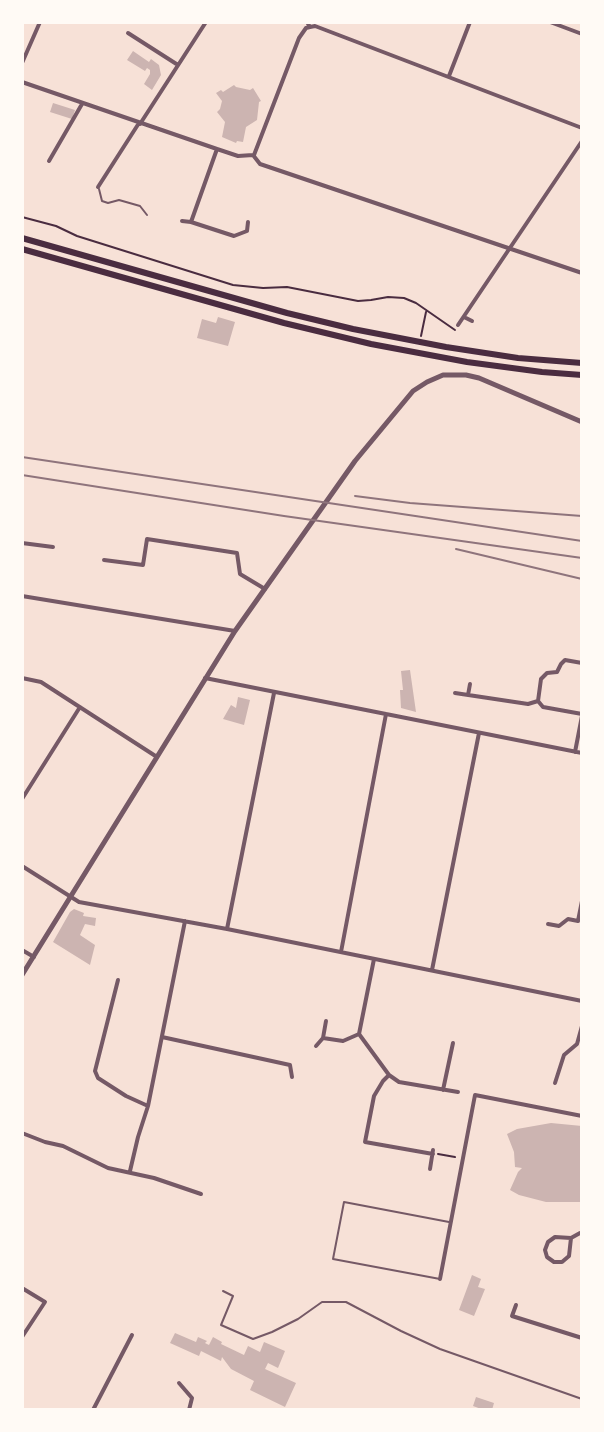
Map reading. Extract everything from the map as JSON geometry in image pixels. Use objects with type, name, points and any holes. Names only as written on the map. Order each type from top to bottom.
[{"type":"main road","points":[[22,238],[353,329],[518,358],[582,363]]},
{"type":"main road","points":[[22,249],[284,323],[371,344],[467,362],[582,375]]},
{"type":"street","points":[[22,63],[40,22]]},
{"type":"street","points":[[98,187],[206,22]]},
{"type":"street","points":[[448,77],[470,22]]},
{"type":"street","points":[[550,22],[582,34]]},
{"type":"street","points":[[253,155],[299,38],[308,24],[582,128]]},
{"type":"street","points":[[128,33],[178,65]]},
{"type":"street","points":[[22,82],[238,156],[253,155]]},
{"type":"street","points":[[49,161],[82,104]]},
{"type":"street","points":[[457,328],[582,141]]},
{"type":"street","points":[[191,222],[217,149]]},
{"type":"street","points":[[253,155],[260,164],[582,273]]},
{"type":"street","points":[[182,221],[234,236],[247,231],[248,222]]},
{"type":"street","points":[[464,317],[472,321]]},
{"type":"street","points":[[22,975],[235,631],[359,456],[413,391],[443,375],[466,375],[582,422]]},
{"type":"street","points":[[104,560],[143,565],[147,539],[237,553],[240,574],[265,589]]},
{"type":"street","points":[[22,543],[53,547]]},
{"type":"street","points":[[22,596],[235,631]]},
{"type":"street","points":[[575,752],[582,715],[543,707],[538,701],[541,679],[547,673],[557,672],[565,660],[582,663]]},
{"type":"street","points":[[22,678],[41,682],[158,758]]},
{"type":"street","points":[[205,678],[582,753]]},
{"type":"street","points":[[468,695],[470,684]]},
{"type":"street","points":[[227,929],[274,693]]},
{"type":"street","points":[[455,693],[528,704],[538,701]]},
{"type":"street","points":[[22,799],[80,707]]},
{"type":"street","points":[[341,952],[386,714]]},
{"type":"street","points":[[432,970],[479,733]]},
{"type":"street","points":[[22,866],[79,902],[582,1001]]},
{"type":"street","points":[[548,924],[559,926],[568,919],[578,921],[582,901]]},
{"type":"street","points":[[130,1171],[148,1106],[185,921]]},
{"type":"street","points":[[22,950],[34,957]]},
{"type":"street","points":[[374,959],[359,1034],[389,1075],[399,1082],[458,1092]]},
{"type":"street","points":[[118,980],[95,1071],[98,1078],[148,1106]]},
{"type":"street","points":[[316,1046],[323,1038],[326,1021]]},
{"type":"street","points":[[555,1083],[564,1055],[577,1044],[582,1026]]},
{"type":"street","points":[[323,1038],[343,1041],[359,1034]]},
{"type":"street","points":[[162,1037],[290,1065],[292,1077]]},
{"type":"street","points":[[335,1049],[337,1041]]},
{"type":"street","points":[[443,1090],[453,1043]]},
{"type":"street","points":[[389,1075],[374,1096],[365,1142],[433,1152],[430,1169]]},
{"type":"street","points":[[440,1279],[475,1095],[582,1116]]},
{"type":"street","points":[[22,1133],[63,1146],[108,1168],[130,1171],[201,1194]]},
{"type":"street","points":[[571,1238],[569,1256],[562,1262],[554,1262],[547,1257],[545,1250],[548,1242],[555,1237],[571,1238],[582,1234]]},
{"type":"street","points":[[22,1288],[45,1302],[22,1337]]},
{"type":"street","points":[[516,1305],[512,1316],[582,1338]]},
{"type":"street","points":[[93,1410],[132,1335]]},
{"type":"street","points":[[179,1383],[192,1398],[189,1410]]},
{"type":"lane","points":[[98,187],[102,201],[119,200],[140,206],[147,215]]},
{"type":"lane","points":[[440,1279],[333,1259],[344,1202],[451,1223]]},
{"type":"lane","points":[[223,1291],[233,1296],[221,1325],[253,1339],[298,1319],[322,1302],[346,1302],[440,1349],[582,1399]]},
{"type":"path","points":[[22,217],[233,285],[287,287],[358,301],[397,297],[409,300],[457,328]]},
{"type":"path","points":[[421,336],[426,310]]},
{"type":"path","points":[[433,1152],[463,1158]]},
{"type":"building","points":[[133,51],[159,65],[161,75],[152,90],[144,84],[150,70],[147,68],[145,71],[127,60]]},
{"type":"building","points":[[234,85],[250,90],[253,88],[261,101],[257,120],[246,127],[243,142],[236,143],[222,137],[225,122],[217,112],[222,101],[216,93]]},
{"type":"building","points":[[53,103],[75,110],[72,119],[50,112]]},
{"type":"building","points":[[218,317],[235,322],[228,346],[197,338],[202,319],[216,323]]},
{"type":"building","points":[[410,670],[416,712],[401,708],[401,671]]},
{"type":"building","points":[[238,697],[250,700],[244,725],[223,719],[231,705],[236,708]]},
{"type":"building","points":[[74,909],[84,913],[83,916],[96,918],[95,926],[85,924],[80,935],[95,945],[90,965],[53,942]]},
{"type":"building","points":[[551,1123],[582,1126],[582,1202],[546,1202],[510,1190],[522,1168],[515,1167],[514,1152],[507,1134],[517,1129]]},
{"type":"building","points":[[472,1275],[481,1279],[478,1287],[485,1289],[474,1316],[459,1310]]},
{"type":"building","points":[[175,1333],[196,1342],[198,1337],[209,1345],[213,1337],[244,1355],[248,1346],[260,1352],[264,1342],[285,1351],[278,1368],[268,1363],[265,1369],[296,1383],[285,1407],[250,1390],[254,1381],[231,1369],[222,1357],[221,1361],[201,1351],[199,1356],[170,1343]]},
{"type":"building","points":[[476,1397],[494,1403],[492,1410],[473,1406]]},
{"type":"railway","points":[[22,457],[582,541]]},
{"type":"railway","points":[[22,475],[582,558]]},
{"type":"railway","points":[[355,496],[582,516]]},
{"type":"railway","points":[[456,549],[582,579]]}]
